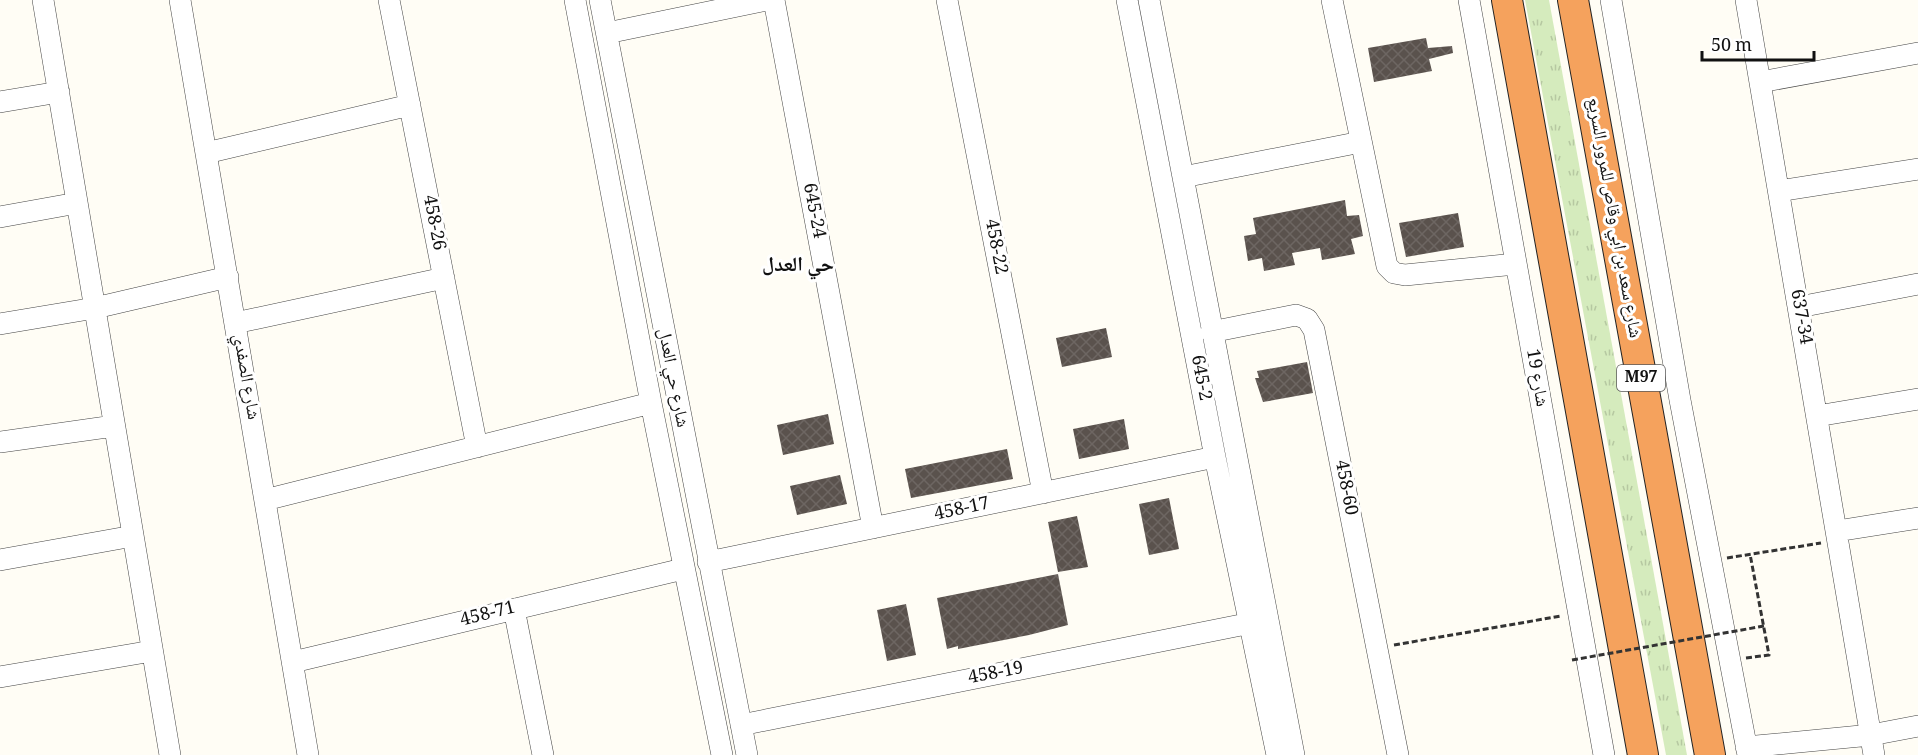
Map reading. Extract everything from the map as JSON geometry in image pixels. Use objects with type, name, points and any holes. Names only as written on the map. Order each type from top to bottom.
[{"type":"highway","points":[[1507,0],[1643,755]]},
{"type":"highway","name":"شارع سعد بن ابي وقاص للمرور السريع","points":[[1574,0],[1710,755]]},
{"type":"street","points":[[43,0],[170,755]]},
{"type":"street","name":"شارع الصفدي","points":[[180,0],[309,755]]},
{"type":"street","name":"458-26","points":[[389,0],[477,447]]},
{"type":"street","name":"شارع حي العدل","points":[[575,0],[683,569],[722,755]]},
{"type":"street","name":"شارع حي العدل","points":[[600,0],[747,755]]},
{"type":"street","points":[[606,33],[766,0]]},
{"type":"street","name":"645-24","points":[[774,0],[873,528]]},
{"type":"street","name":"458-22","points":[[947,0],[1043,494]]},
{"type":"street","name":"645-2","points":[[1127,0],[1215,458],[1251,623],[1279,722],[1294,755]]},
{"type":"street","name":"645-2","points":[[1149,0],[1211,332],[1279,722],[1276,755]]},
{"type":"street","points":[[1332,0],[1388,266],[1394,273],[1405,275],[1515,264]]},
{"type":"street","name":"شارع 19","points":[[1469,0],[1604,755]]},
{"type":"street","points":[[1611,0],[1710,560],[1747,751],[1872,745],[1918,726]]},
{"type":"street","name":"637-34","points":[[1746,0],[1872,745]]},
{"type":"street","points":[[1760,82],[1918,53]]},
{"type":"street","points":[[0,102],[58,92]]},
{"type":"street","points":[[206,153],[410,105]]},
{"type":"street","points":[[602,140],[626,134]]},
{"type":"street","points":[[1183,177],[1362,142]]},
{"type":"street","points":[[1779,191],[1918,169]]},
{"type":"street","points":[[0,217],[77,203]]},
{"type":"street","points":[[0,324],[95,308],[228,277]]},
{"type":"street","points":[[235,323],[444,278]]},
{"type":"street","points":[[1798,307],[1918,284]]},
{"type":"street","name":"458-60","points":[[1211,332],[1296,315],[1307,319],[1314,330],[1398,755]]},
{"type":"street","points":[[1817,416],[1918,399]]},
{"type":"street","points":[[266,500],[651,403]]},
{"type":"street","points":[[0,442],[114,426]]},
{"type":"street","name":"458-17","points":[[708,562],[1215,458]]},
{"type":"street","points":[[1838,536],[1918,518]]},
{"type":"street","points":[[0,560],[133,536]]},
{"type":"street","name":"458-71","points":[[293,662],[683,569]]},
{"type":"street","points":[[514,609],[543,755]]},
{"type":"street","name":"458-19","points":[[741,725],[1251,623]]},
{"type":"street","points":[[0,677],[152,651]]},
{"type":"path","points":[[1710,560],[1838,536]]},
{"type":"path","points":[[1750,554],[1769,654]]},
{"type":"path","points":[[1377,648],[1579,613]]},
{"type":"path","points":[[1572,660],[1764,626]]},
{"type":"green space","points":[[1525,0],[1549,0],[1687,755],[1666,755]]},
{"type":"building","points":[[1426,38],[1428,48],[1452,46],[1453,53],[1429,59],[1432,71],[1374,82],[1368,48]]},
{"type":"building","points":[[1345,200],[1347,216],[1359,215],[1363,236],[1351,239],[1355,254],[1322,260],[1320,248],[1292,253],[1295,265],[1264,271],[1262,258],[1248,261],[1244,236],[1256,234],[1253,218]]},
{"type":"building","points":[[1458,213],[1464,247],[1406,257],[1399,223]]},
{"type":"building","points":[[1106,328],[1112,357],[1062,367],[1056,338]]},
{"type":"building","points":[[1307,362],[1313,393],[1263,402],[1255,378],[1259,378],[1257,371]]},
{"type":"building","points":[[828,414],[834,444],[783,455],[777,425]]},
{"type":"building","points":[[1124,419],[1129,449],[1079,459],[1073,429]]},
{"type":"building","points":[[1007,449],[1013,479],[911,498],[905,469]]},
{"type":"building","points":[[840,475],[847,504],[797,515],[790,486]]},
{"type":"building","points":[[1169,498],[1179,549],[1149,555],[1139,504]]},
{"type":"building","points":[[1077,516],[1088,567],[1058,572],[1048,522]]},
{"type":"building","points":[[1058,574],[1068,625],[1029,635],[958,649],[958,646],[947,649],[937,598]]},
{"type":"building","points":[[906,604],[916,655],[887,661],[877,610]]},
{"type":"district","name":"حي العدل","points":[[798,267]]}]
